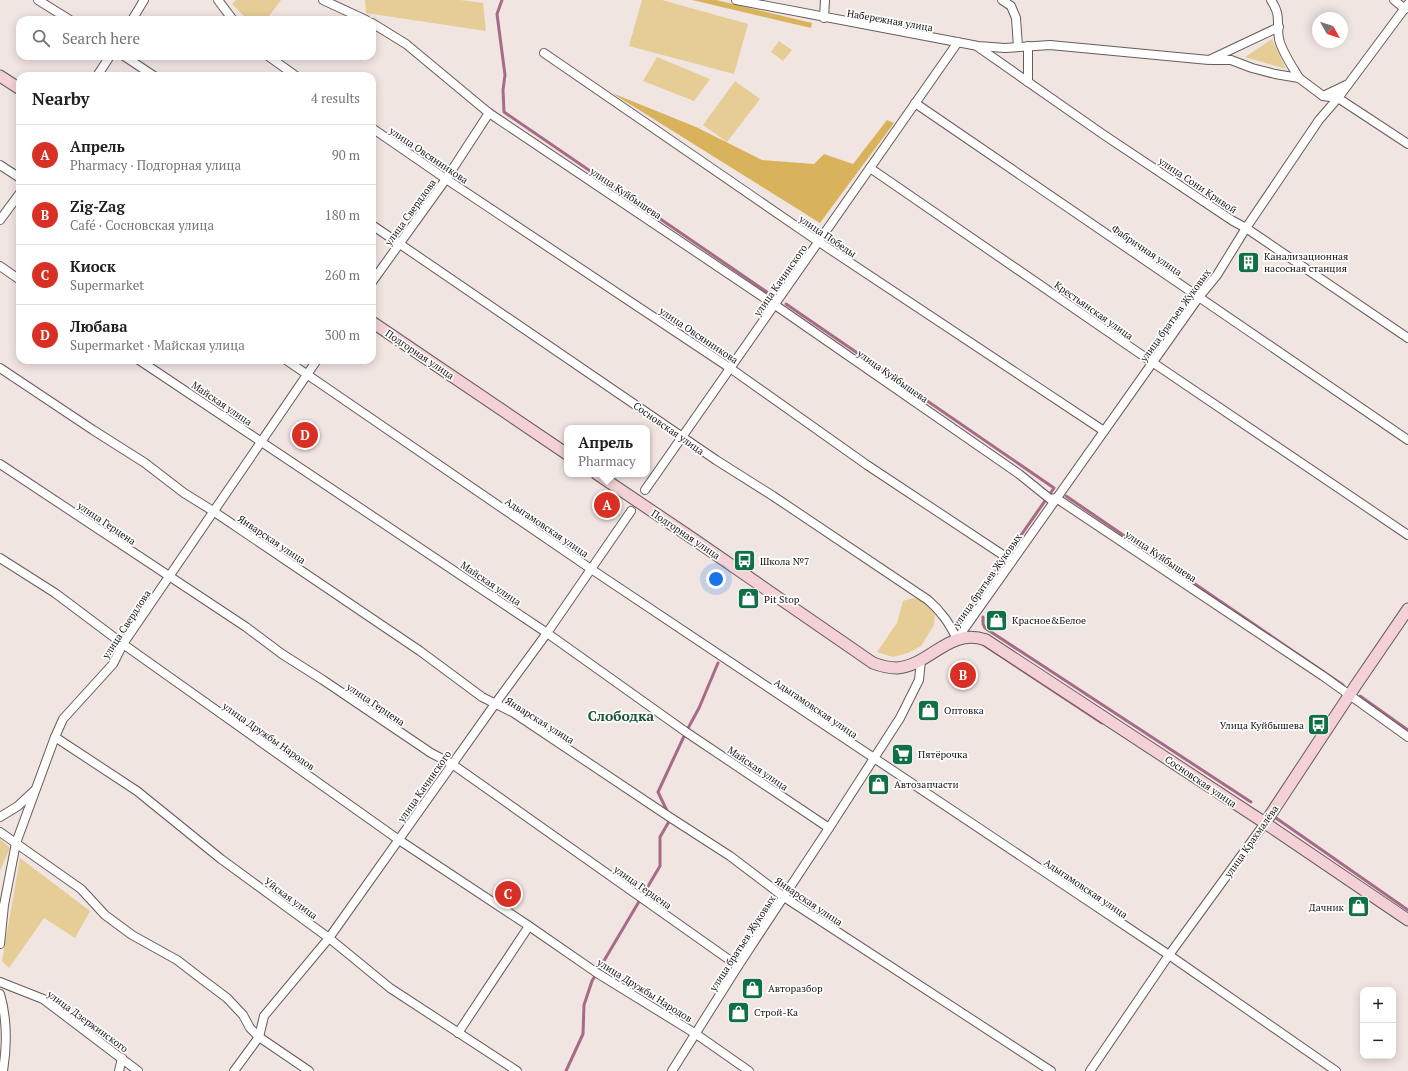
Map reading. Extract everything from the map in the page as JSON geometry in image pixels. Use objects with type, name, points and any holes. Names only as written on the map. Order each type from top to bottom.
[{"type":"street","points":[[38,0],[64,16]]},
{"type":"street","points":[[134,16],[144,0]]},
{"type":"street","points":[[218,0],[230,16]]},
{"type":"street","points":[[323,0],[357,16]]},
{"type":"street","name":"Набережная улица","points":[[736,0],[824,18],[978,46],[1005,48],[1050,45],[1209,60],[1231,60],[1252,68],[1299,78]]},
{"type":"street","points":[[824,0],[824,18]]},
{"type":"street","points":[[1002,0],[1011,6],[1016,18],[1018,47]]},
{"type":"street","points":[[1271,0],[1278,14],[1280,27],[1279,38],[1299,78],[1323,96],[1338,98],[1408,144]]},
{"type":"street","points":[[1394,0],[1406,6]]},
{"type":"street","name":"улица братьев Жуковых","points":[[958,639],[1152,362],[1199,297],[1217,275],[1246,228],[1319,120],[1349,84],[1406,6]]},
{"type":"street","name":"улица Куйбышева","points":[[376,25],[406,44],[489,113],[775,305],[1019,474],[1050,499],[1056,498],[1323,676],[1408,737]]},
{"type":"street","points":[[1209,60],[1280,27]]},
{"type":"street","name":"улица Качинского","points":[[645,490],[958,42]]},
{"type":"street","name":"улица Сони Кривой","points":[[978,46],[1149,165],[1233,221],[1246,228],[1408,338]]},
{"type":"street","points":[[1028,46],[1028,82]]},
{"type":"street","name":"улица Победы","points":[[544,53],[818,242],[1104,431]]},
{"type":"street","points":[[100,72],[107,60]]},
{"type":"street","points":[[130,60],[148,72]]},
{"type":"street","points":[[274,60],[290,72]]},
{"type":"street","points":[[0,76],[16,86]]},
{"type":"street","points":[[1323,96],[1349,84]]},
{"type":"street","name":"Фабричная улица","points":[[915,103],[1408,440]]},
{"type":"street","name":"улица Свердлова","points":[[376,276],[446,179],[489,113]]},
{"type":"street","name":"улица Овсянникова","points":[[376,131],[730,368],[867,465],[1012,561]]},
{"type":"street","points":[[0,165],[16,175]]},
{"type":"street","name":"Крестьянская улица","points":[[870,168],[1152,362],[1408,535]]},
{"type":"street","points":[[0,220],[16,198]]},
{"type":"street","name":"Сосновская улица","points":[[376,228],[683,436],[716,460],[773,496],[928,600],[940,610],[958,639],[979,637],[993,643],[1265,823],[1408,920]]},
{"type":"street","points":[[0,266],[16,277]]},
{"type":"street","name":"Подгорная улица","points":[[376,325],[564,452]]},
{"type":"street","name":"Майская улица","points":[[145,364],[547,633],[686,732],[830,828]]},
{"type":"street","name":"Адыгамовская улица","points":[[292,364],[591,569],[1169,956],[1336,1071]]},
{"type":"street","name":"улица Свердлова","points":[[0,944],[2,909],[16,843],[63,719],[113,664],[123,644],[314,364]]},
{"type":"street","name":"Январская улица","points":[[0,368],[145,463],[184,493],[214,511],[420,651],[482,698],[514,713],[664,814],[730,856],[784,898],[1051,1071]]},
{"type":"street","name":"улица Герцена","points":[[0,464],[246,627],[297,665],[324,680],[431,754],[452,764],[738,966]]},
{"type":"street","name":"Подгорная улица","points":[[601,477],[873,663],[898,668],[921,660]]},
{"type":"street","name":"улица Качинского","points":[[234,1071],[238,1063],[259,1037],[264,1016],[329,938],[547,633],[631,511]]},
{"type":"street","name":"улица Дружбы Народов","points":[[0,558],[55,593],[123,644],[399,840],[597,972],[696,1034],[749,1071]]},
{"type":"street","name":"улица Крахмалёва","points":[[1090,1071],[1169,956],[1265,823],[1349,695],[1408,609]]},
{"type":"street","points":[[921,660],[946,644],[958,639]]},
{"type":"street","name":"улица братьев Жуковых","points":[[672,1071],[738,966],[830,828],[873,758],[900,718],[919,680],[921,660]]},
{"type":"street","name":"Уйская улица","points":[[55,737],[137,791],[221,860],[329,938],[390,988],[517,1071]]},
{"type":"street","points":[[0,817],[18,806],[36,790]]},
{"type":"street","points":[[0,832],[81,889],[105,915],[132,935],[177,960],[227,998],[243,1015],[250,1028],[259,1037],[309,1071]]},
{"type":"street","points":[[458,1032],[529,926]]},
{"type":"street","name":"улица Дзержинского","points":[[0,982],[43,999],[138,1071]]},
{"type":"street","points":[[0,994],[3,1005],[6,1035],[3,1071]]},
{"type":"street","points":[[119,1071],[122,1058]]},
{"type":"shaded area","points":[[236,0],[281,0],[269,16],[244,16],[232,4]]},
{"type":"shaded area","points":[[365,0],[460,0],[483,3],[486,31],[366,13]]},
{"type":"shaded area","points":[[642,0],[662,0],[748,24],[734,74],[629,46]]},
{"type":"shaded area","points":[[692,0],[716,0],[812,23],[811,28]]},
{"type":"shaded area","points":[[1272,39],[1286,69],[1245,57]]},
{"type":"shaded area","points":[[779,41],[792,50],[783,61],[771,52]]},
{"type":"shaded area","points":[[657,57],[710,79],[694,101],[643,81]]},
{"type":"shaded area","points":[[735,81],[760,99],[727,142],[703,125]]},
{"type":"shaded area","points":[[612,93],[696,127],[762,160],[814,164],[824,154],[853,164],[887,120],[894,123],[820,223]]},
{"type":"shaded area","points":[[913,598],[922,599],[932,607],[935,615],[934,625],[921,646],[908,653],[893,657],[877,652],[897,623],[903,601]]},
{"type":"shaded area","points":[[0,839],[10,848],[0,871]]},
{"type":"shaded area","points":[[20,858],[90,911],[75,938],[44,918],[9,968],[2,961]]},
{"type":"waterway","points":[[502,0],[497,14],[505,75],[503,90],[504,112],[767,292]]},
{"type":"waterway","points":[[786,304],[1054,488],[970,608]]},
{"type":"waterway","points":[[1066,496],[1343,685]]},
{"type":"waterway","points":[[983,617],[983,624],[985,628],[1251,802]]},
{"type":"waterway","points":[[981,643],[1102,723]]},
{"type":"waterway","points":[[668,813],[658,792],[699,708],[718,663]]},
{"type":"waterway","points":[[1360,696],[1408,730]]},
{"type":"waterway","points":[[566,1071],[583,1034],[584,1005],[592,981],[660,866],[660,837],[671,818]]},
{"type":"waterway","points":[[1276,818],[1408,910]]},
{"type":"place","name":"Канализационная насосная станция","points":[[1249,262]]},
{"type":"place","name":"Любава","points":[[305,435]]},
{"type":"place","name":"Апрель","points":[[607,505]]},
{"type":"place","name":"Школа №7","points":[[745,561]]},
{"type":"place","name":"Pit Stop","points":[[748,599]]},
{"type":"place","name":"Красное&Белое","points":[[996,620]]},
{"type":"place","name":"Zig-Zag","points":[[963,675]]},
{"type":"place","name":"Оптовка","points":[[929,710]]},
{"type":"place","name":"Улица Куйбышева","points":[[1319,725]]},
{"type":"place","name":"Пятёрочка","points":[[902,754]]},
{"type":"place","name":"Автозапчасти","points":[[879,784]]},
{"type":"place","name":"Киоск","points":[[508,894]]},
{"type":"place","name":"Дачник","points":[[1359,907]]},
{"type":"place","name":"Авторазбор","points":[[753,988]]},
{"type":"place","name":"Строй-Ка","points":[[739,1012]]},
{"type":"district","name":"Слободка","points":[[621,716]]}]
